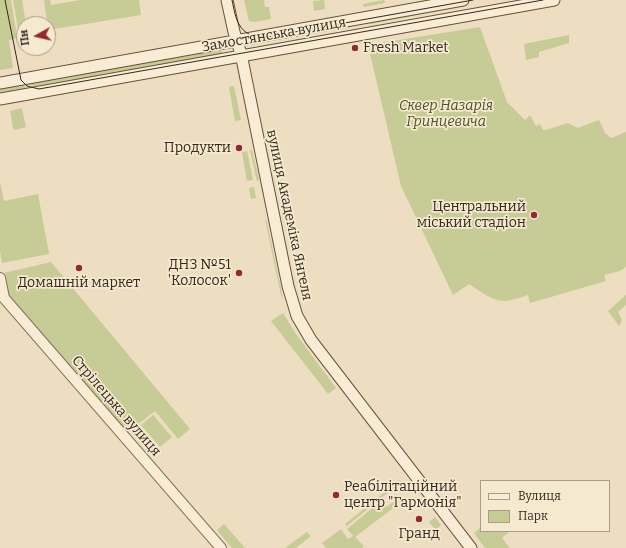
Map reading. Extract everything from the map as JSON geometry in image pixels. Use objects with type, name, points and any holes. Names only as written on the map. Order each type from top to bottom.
[{"type":"main road","name":"вулиця Академіка Янгеля","points":[[227,0],[236,41],[241,56],[288,286],[297,316],[312,340],[471,548]]},
{"type":"main road","name":"Замостянська вулиця","points":[[0,83],[463,0]]},
{"type":"main road","name":"Замостянська вулиця","points":[[0,99],[554,0]]},
{"type":"street","name":"Стрілецька вулиця","points":[[0,278],[4,298],[221,548]]},
{"type":"green space","points":[[0,0],[11,0],[16,30],[15,39],[9,40],[13,68],[0,70]]},
{"type":"green space","points":[[13,0],[22,0],[25,16],[16,17]]},
{"type":"green space","points":[[44,0],[50,0],[51,5],[80,0],[139,0],[141,15],[56,29],[56,16],[46,16]]},
{"type":"green space","points":[[244,0],[264,0],[265,7],[269,7],[271,19],[254,22],[249,21]]},
{"type":"green space","points":[[324,0],[325,9],[314,11],[313,1]]},
{"type":"green space","points":[[384,0],[385,3],[364,7],[363,4]]},
{"type":"green space","points":[[450,7],[450,9],[370,24],[370,22]]},
{"type":"green space","points":[[341,27],[341,29],[258,43],[257,41]]},
{"type":"green space","name":"Сквер Назарія Гринцевича","points":[[480,27],[507,102],[525,120],[530,115],[536,126],[540,124],[543,130],[546,130],[568,123],[578,128],[599,120],[605,133],[611,138],[626,132],[626,267],[620,271],[604,275],[606,281],[530,303],[528,295],[506,301],[496,300],[469,284],[453,295],[401,186],[368,45]]},
{"type":"green space","points":[[569,35],[569,43],[539,52],[539,57],[526,60],[524,44]]},
{"type":"green space","points":[[221,47],[223,55],[40,87],[27,84]]},
{"type":"green space","points":[[20,83],[29,89],[0,95],[0,87]]},
{"type":"green space","points":[[234,86],[241,120],[235,121],[229,87]]},
{"type":"green space","points":[[22,108],[26,127],[15,130],[13,128],[10,111]]},
{"type":"green space","points":[[250,150],[252,150],[259,180],[257,181]]},
{"type":"green space","points":[[247,151],[253,180],[247,181],[242,152]]},
{"type":"green space","points":[[0,182],[4,201],[38,194],[49,254],[2,263],[0,251]]},
{"type":"green space","points":[[254,187],[256,198],[251,199],[249,188]]},
{"type":"green space","points":[[265,219],[267,222],[282,293],[282,300]]},
{"type":"green space","points":[[51,262],[190,429],[178,439],[155,411],[127,433],[9,296],[4,273]]},
{"type":"green space","points":[[626,295],[626,305],[618,312],[622,320],[619,326],[608,311]]},
{"type":"green space","points":[[283,313],[296,334],[336,388],[328,394],[271,321]]},
{"type":"green space","points":[[153,415],[172,437],[160,447],[141,425]]},
{"type":"green space","points":[[400,480],[401,482],[347,526],[345,524]]},
{"type":"green space","points":[[382,500],[387,507],[393,502],[396,506],[355,537],[364,546],[362,548],[326,548],[322,543],[341,529],[348,539],[353,536],[347,529]]},
{"type":"green space","points":[[435,517],[441,525],[436,530],[429,522]]},
{"type":"green space","points":[[224,524],[245,548],[232,548],[217,530]]},
{"type":"green space","points":[[480,528],[480,532],[509,532],[502,538],[510,548],[485,548],[474,533]]},
{"type":"green space","points":[[307,532],[311,536],[296,548],[285,548]]},
{"type":"tram line","points":[[5,0],[21,80],[27,86],[39,89],[543,0]]},
{"type":"tram line","points":[[232,0],[239,25],[247,33],[261,38],[473,0]]},
{"type":"place","name":"Fresh Market","points":[[355,48]]},
{"type":"place","name":"Продукти","points":[[239,148]]},
{"type":"place","name":"Центральний міський стадіон","points":[[534,215]]},
{"type":"place","name":"Домашній маркет","points":[[79,268]]},
{"type":"place","name":"ДНЗ №51 'Колосок'","points":[[239,273]]},
{"type":"place","name":"Реабілітаційний центр \"Гармонія\"","points":[[336,495]]},
{"type":"place","name":"Гранд","points":[[419,519]]}]
